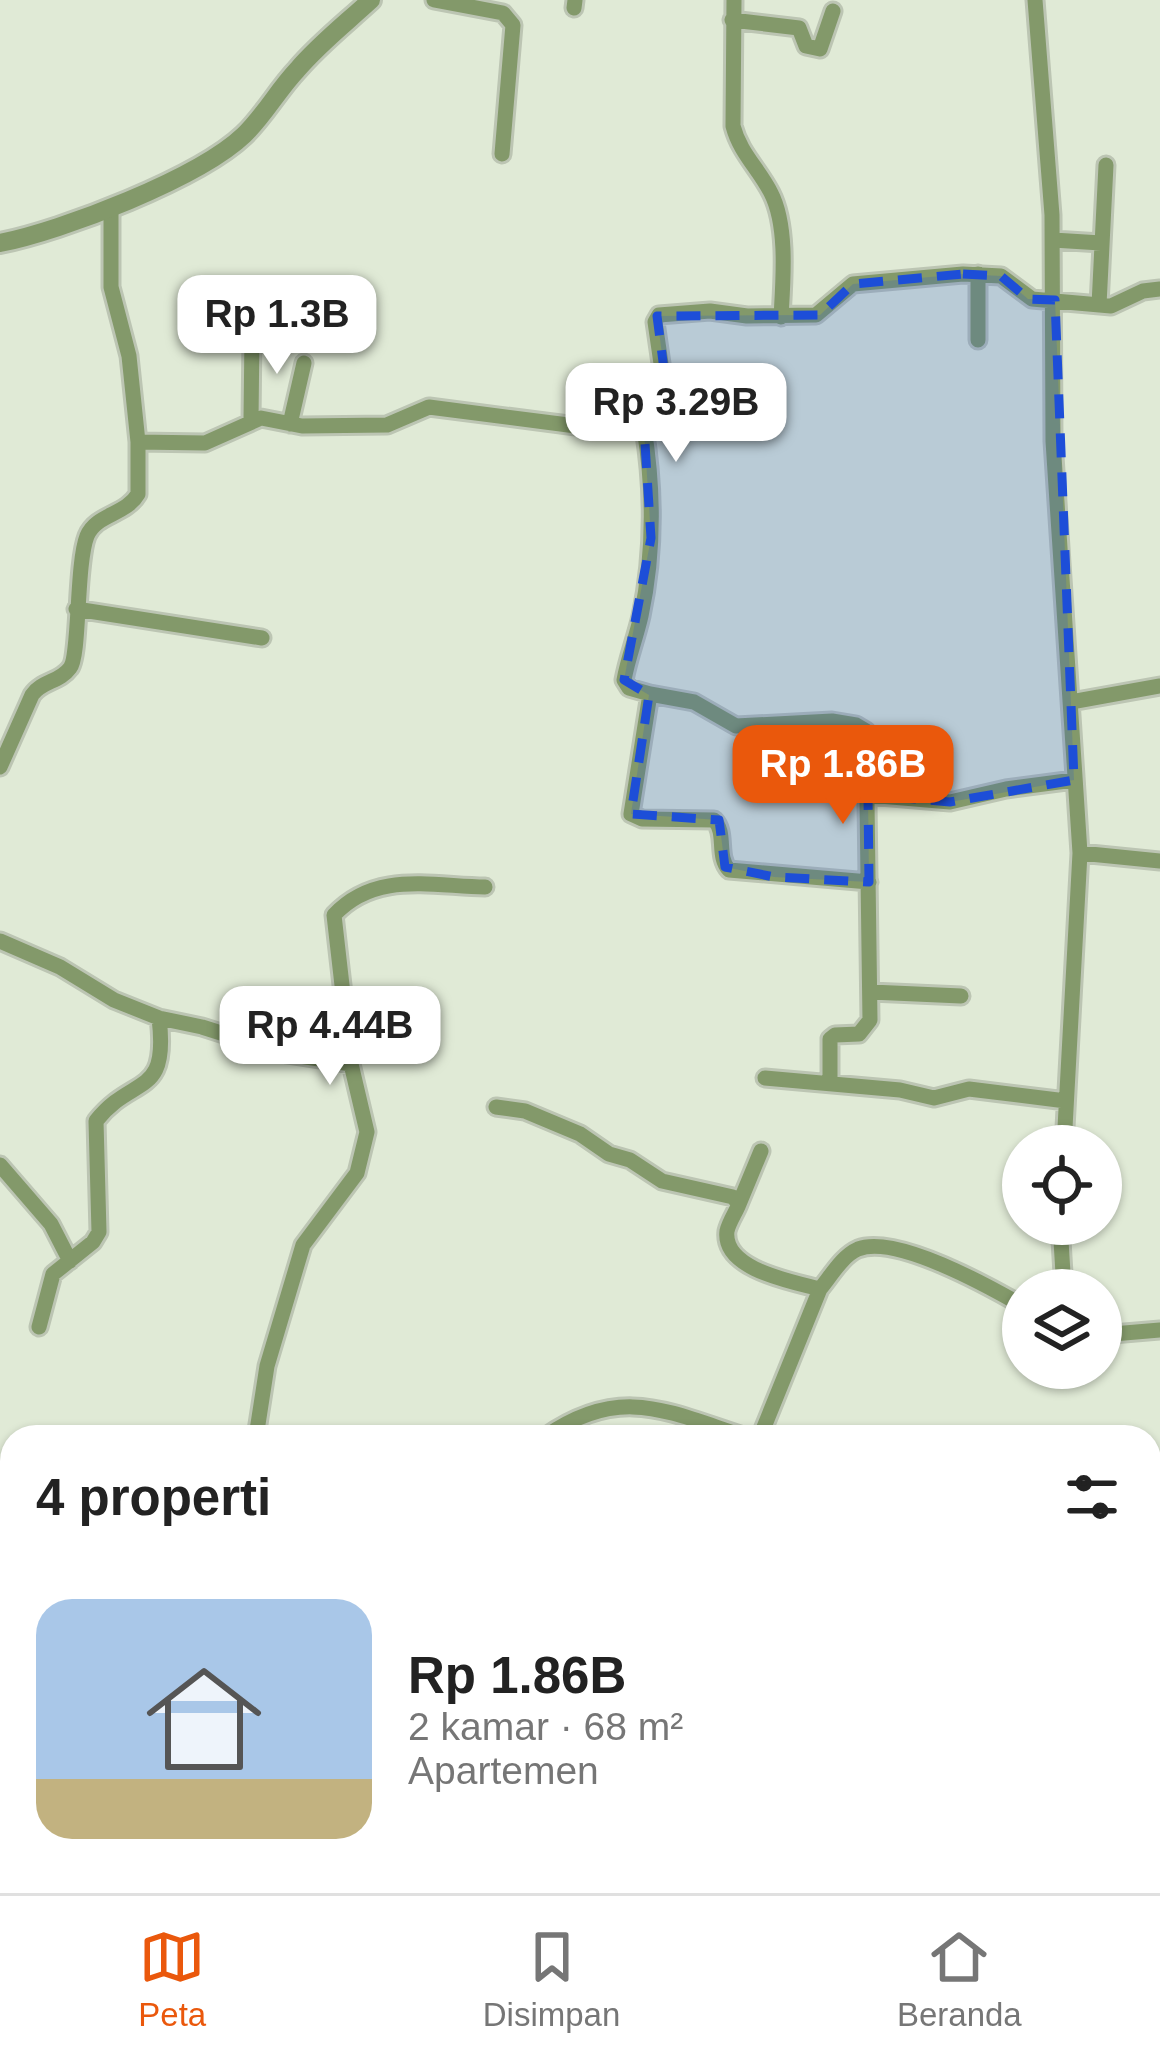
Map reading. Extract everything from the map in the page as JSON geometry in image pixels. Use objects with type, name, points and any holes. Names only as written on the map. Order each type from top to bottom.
[{"type":"street","points":[[434,0],[503,14],[513,25],[502,154]]},
{"type":"street","points":[[734,0],[733,126],[737,141],[775,202],[781,244],[781,317]]},
{"type":"street","points":[[1035,0],[1053,240],[1054,441],[1080,853],[1065,1125]]},
{"type":"street","points":[[0,243],[44,233],[111,207],[226,150],[258,119],[295,71],[364,3]]},
{"type":"street","points":[[732,20],[799,28],[806,46],[820,49],[833,11]]},
{"type":"street","points":[[1099,305],[1106,165]]},
{"type":"street","points":[[0,767],[38,686],[70,669],[75,660],[86,538],[92,527],[121,512],[138,494],[129,356],[111,287],[111,207]]},
{"type":"street","points":[[1053,240],[1101,243]]},
{"type":"street","points":[[138,442],[205,443],[251,419],[387,425],[429,407],[576,426],[644,428],[665,424],[669,418],[657,316],[710,310],[781,317],[816,315],[847,287],[863,282],[978,274],[1001,276],[1032,299],[1099,305],[1117,306],[1143,291],[1160,289]]},
{"type":"street","points":[[977,340],[978,274]]},
{"type":"street","points":[[251,419],[252,335]]},
{"type":"street","points":[[290,424],[304,363]]},
{"type":"street","points":[[644,428],[651,465],[651,538],[641,617],[624,680],[629,688],[694,702],[736,726],[832,722],[862,727],[868,740],[871,992],[867,1028],[830,1040],[830,1082]]},
{"type":"street","points":[[76,609],[262,638]]},
{"type":"street","points":[[1071,702],[1160,686]]},
{"type":"street","points":[[650,694],[631,814],[642,819],[714,820],[720,826],[722,862],[729,870],[869,882]]},
{"type":"street","points":[[868,795],[950,802],[1074,780]]},
{"type":"street","points":[[1080,853],[1160,861]]},
{"type":"street","points":[[258,1425],[267,1366],[303,1245],[338,1203],[363,1156],[367,1132],[351,1064],[334,914],[351,898],[375,886],[485,887]]},
{"type":"street","points":[[0,941],[159,1018],[287,1054],[351,1064]]},
{"type":"street","points":[[871,992],[962,996]]},
{"type":"street","points":[[39,1327],[53,1274],[99,1232],[96,1121],[151,1078],[163,1048],[159,1018]]},
{"type":"street","points":[[765,1078],[830,1082],[934,1098],[969,1089],[1066,1100]]},
{"type":"street","points":[[496,1107],[525,1112],[573,1131],[662,1181],[726,1193],[739,1204]]},
{"type":"street","points":[[761,1151],[727,1236],[746,1264],[761,1274],[820,1289]]},
{"type":"street","points":[[0,1165],[51,1224],[70,1261]]},
{"type":"street","points":[[766,1425],[820,1289],[843,1260],[870,1246],[960,1270],[1002,1294]]},
{"type":"street","points":[[1122,1333],[1160,1330]]},
{"type":"street","points":[[569,1425],[598,1411],[637,1404],[706,1425]]},
{"type":"highlighted area","points":[[963,274],[1001,276],[1028,299],[1055,300],[1074,780],[950,802],[868,795],[869,882],[774,877],[725,867],[719,820],[631,814],[649,695],[624,680],[651,538],[644,428],[671,423],[657,316],[820,315],[853,284]]}]
